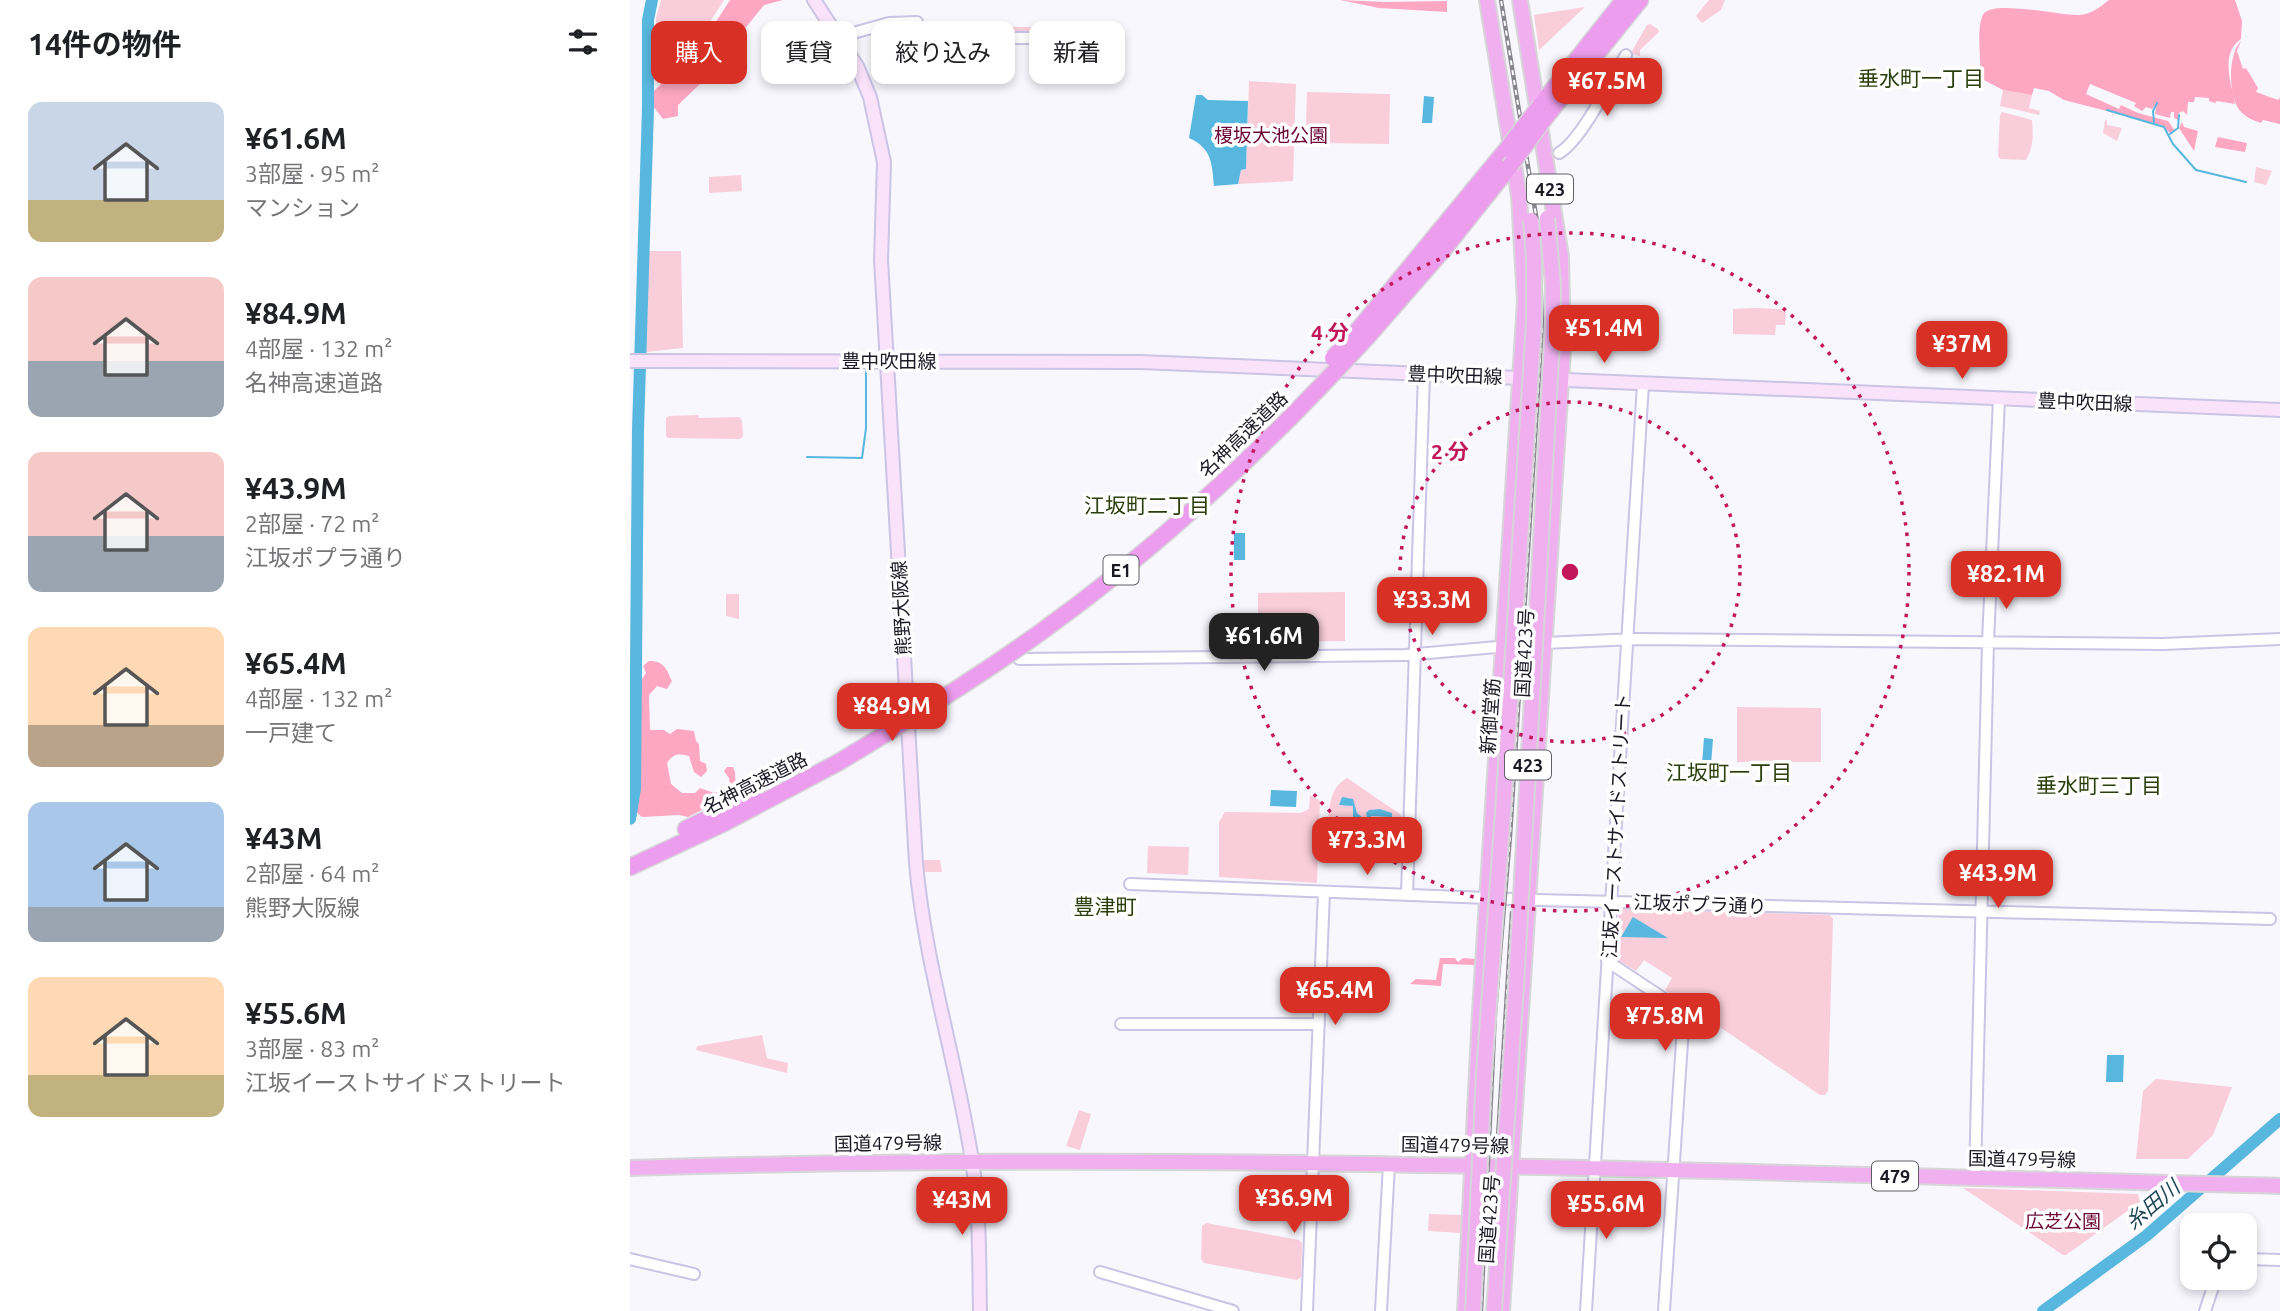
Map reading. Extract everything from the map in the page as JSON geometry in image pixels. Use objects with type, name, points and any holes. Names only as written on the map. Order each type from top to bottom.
[{"type":"highway","name":"国道423号","points":[[1465,1311],[1471,1164],[1525,301],[1522,222],[1486,0]]},
{"type":"highway","name":"新御堂筋","points":[[1473,1311],[1484,1073],[1503,826],[1534,322],[1531,220],[1494,0]]},
{"type":"highway","name":"423","points":[[1494,1311],[1517,972],[1553,323],[1552,276],[1546,218],[1512,0]]},
{"type":"highway","name":"国道423号","points":[[1502,1311],[1564,318],[1561,257],[1520,0]]},
{"type":"highway","name":"名神高速道路","points":[[630,855],[717,815],[834,753],[945,686],[1042,618],[1206,486],[1364,333],[1443,250],[1510,166],[1542,113],[1624,0]]},
{"type":"highway","name":"名神高速道路","points":[[630,867],[724,824],[839,762],[946,698],[1046,628],[1140,555],[1212,494],[1320,389],[1507,149],[1542,113],[1640,0]]},
{"type":"highway","name":"国道479号線","points":[[630,1168],[972,1161],[1313,1162],[2280,1186]]},
{"type":"main road","name":"熊野大阪線","points":[[814,0],[828,21]]},
{"type":"main road","name":"熊野大阪線","points":[[857,68],[866,83],[884,162],[881,260],[917,873],[923,923],[972,1161],[980,1311]]},
{"type":"main road","name":"豊中吹田線","points":[[630,361],[1140,362],[2280,410]]},
{"type":"street","points":[[857,32],[889,23],[917,22],[918,38],[1029,38]]},
{"type":"street","points":[[1559,153],[1569,145],[1588,119],[1626,55]]},
{"type":"street","points":[[1407,895],[1424,374]]},
{"type":"street","name":"江坂イーストサイドストリート","points":[[1586,1311],[1643,384]]},
{"type":"street","points":[[1975,1178],[1988,642],[1998,399]]},
{"type":"street","points":[[1018,659],[1415,655],[1544,643],[1627,640],[2163,644],[2280,639]]},
{"type":"street","name":"江坂ポプラ通り","points":[[1130,884],[1529,900],[2270,919]]},
{"type":"street","points":[[1307,1311],[1324,892]]},
{"type":"street","points":[[1607,961],[1684,1012],[1664,1311]]},
{"type":"street","points":[[1121,1024],[1319,1024]]},
{"type":"street","points":[[1381,1311],[1389,1164]]},
{"type":"street","points":[[630,1259],[694,1274]]},
{"type":"street","points":[[2257,1259],[2280,1260]]},
{"type":"street","points":[[1100,1272],[1233,1311]]},
{"type":"street","points":[[2205,1311],[2213,1290]]},
{"type":"green space","points":[[661,0],[724,0],[710,21],[656,21]]},
{"type":"green space","points":[[1709,0],[1725,0],[1721,10],[1702,23],[1696,16]]},
{"type":"green space","points":[[1585,7],[1539,50],[1534,15]]},
{"type":"green space","points":[[1650,24],[1659,32],[1640,50],[1640,56],[1633,54],[1632,51]]},
{"type":"green space","points":[[1015,27],[1029,27],[1029,35],[1015,35]]},
{"type":"green space","name":"榎坂大池公園","points":[[1249,81],[1296,84],[1293,181],[1238,184],[1241,170],[1246,169]]},
{"type":"green space","points":[[2003,90],[2032,95],[2029,108],[2040,111],[2039,115],[2000,106]]},
{"type":"green space","points":[[1307,92],[1390,94],[1389,144],[1324,143],[1324,125],[1306,125]]},
{"type":"green space","points":[[2002,112],[2032,120],[2032,145],[2026,160],[2000,159],[1998,156]]},
{"type":"green space","points":[[2105,120],[2107,125],[2122,128],[2117,141],[2103,133]]},
{"type":"green space","points":[[2256,167],[2272,171],[2266,185],[2254,182]]},
{"type":"green space","points":[[741,175],[742,191],[709,193],[709,177]]},
{"type":"green space","points":[[649,251],[681,251],[683,348],[646,352]]},
{"type":"green space","points":[[1733,309],[1782,309],[1786,312],[1785,325],[1776,325],[1775,335],[1733,334]]},
{"type":"green space","points":[[698,415],[699,418],[739,417],[742,420],[743,436],[740,439],[666,436],[666,418],[669,416]]},
{"type":"green space","points":[[1345,592],[1345,641],[1258,642],[1258,593]]},
{"type":"green space","points":[[726,594],[739,594],[739,619],[726,616]]},
{"type":"green space","points":[[1737,707],[1821,708],[1821,762],[1737,762]]},
{"type":"green space","points":[[1347,778],[1400,814],[1400,839],[1332,837],[1328,834],[1332,795]]},
{"type":"green space","points":[[1310,795],[1320,801],[1317,883],[1219,877],[1219,822],[1225,812],[1301,813],[1309,809]]},
{"type":"green space","points":[[1148,846],[1189,847],[1188,875],[1147,873]]},
{"type":"green space","points":[[919,860],[940,860],[942,872],[920,872]]},
{"type":"green space","points":[[1623,909],[1830,915],[1833,919],[1828,1091],[1825,1095],[1820,1095],[1665,990],[1672,978],[1644,960],[1636,971],[1618,960],[1618,913]]},
{"type":"green space","points":[[762,1035],[767,1058],[788,1063],[787,1073],[696,1050],[697,1046]]},
{"type":"green space","points":[[2156,1079],[2232,1087],[2213,1135],[2188,1159],[2136,1159],[2143,1091]]},
{"type":"green space","points":[[1079,1110],[1091,1114],[1080,1150],[1066,1146]]},
{"type":"green space","name":"広芝公園","points":[[1963,1188],[2138,1194],[2140,1202],[2063,1255]]},
{"type":"green space","points":[[1429,1214],[1461,1215],[1461,1233],[1428,1231]]},
{"type":"green space","points":[[1206,1223],[1299,1240],[1302,1243],[1301,1277],[1297,1280],[1204,1263],[1201,1259],[1202,1226]]},
{"type":"shaded area","points":[[730,0],[783,0],[764,5],[747,26],[747,21],[716,21]]},
{"type":"shaded area","points":[[1340,0],[1447,1],[1447,12],[1379,8]]},
{"type":"shaded area","points":[[2109,0],[2235,0],[2242,21],[2241,39],[2231,52],[2229,60],[2235,104],[2215,103],[2209,101],[2209,98],[2195,97],[2194,102],[2188,102],[2187,115],[2183,111],[2179,113],[2178,120],[2174,118],[2174,112],[2171,112],[2170,118],[2155,114],[2157,102],[2152,109],[2146,107],[2142,111],[2134,106],[2136,103],[2090,84],[2086,94],[2119,109],[2121,105],[2168,121],[2175,131],[2170,133],[2161,125],[2064,100],[2049,91],[2034,88],[2032,95],[2003,90],[1980,78],[1979,35],[1984,13],[1991,9],[2015,8],[2080,15],[2092,12]]},
{"type":"shaded area","points":[[2241,41],[2237,51],[2243,69],[2246,68],[2258,88],[2256,92],[2278,100],[2280,98],[2280,124],[2263,120],[2261,123],[2244,115],[2237,107],[2232,88],[2231,67],[2236,48]]},
{"type":"shaded area","points":[[661,84],[700,84],[678,105],[678,116],[663,119],[653,106],[653,92]]},
{"type":"shaded area","points":[[2182,122],[2184,127],[2198,131],[2194,151],[2179,128]]},
{"type":"shaded area","points":[[2218,137],[2247,143],[2245,152],[2215,147]]},
{"type":"shaded area","points":[[649,661],[664,666],[672,681],[667,689],[657,686],[649,695],[650,730],[664,730],[670,734],[677,729],[694,731],[699,744],[700,761],[706,764],[707,771],[701,777],[694,772],[689,756],[674,756],[667,763],[671,784],[682,793],[695,793],[700,788],[714,793],[730,788],[729,778],[724,771],[727,767],[733,767],[735,772],[736,792],[688,817],[642,817],[635,811],[640,773],[640,682],[646,673],[643,666]]},
{"type":"shaded area","points":[[1440,958],[1455,958],[1458,962],[1463,958],[1476,959],[1476,965],[1443,964],[1441,986],[1410,984],[1416,979],[1436,980]]},
{"type":"water","points":[[1196,95],[1202,95],[1208,100],[1248,101],[1246,169],[1241,170],[1238,184],[1214,186],[1211,164],[1206,152],[1189,138]]},
{"type":"water","points":[[1424,96],[1434,97],[1432,123],[1422,123]]},
{"type":"water","points":[[1234,533],[1245,533],[1245,560],[1234,560]]},
{"type":"water","points":[[1704,738],[1713,739],[1711,765],[1702,764]]},
{"type":"water","points":[[1271,790],[1297,791],[1296,807],[1270,806]]},
{"type":"water","points":[[1342,797],[1353,799],[1357,813],[1364,819],[1367,818],[1366,813],[1369,810],[1380,809],[1392,813],[1392,817],[1371,816],[1371,822],[1353,822],[1353,806],[1339,805]]},
{"type":"water","points":[[1633,917],[1668,938],[1621,937]]},
{"type":"water","points":[[2107,1055],[2124,1055],[2123,1082],[2106,1082]]},
{"type":"waterway","points":[[630,819],[635,788],[638,430],[648,108],[648,20],[652,0]]},
{"type":"waterway","points":[[2154,122],[2153,111],[2157,103]]},
{"type":"waterway","points":[[2107,110],[2164,127],[2173,144],[2196,170],[2246,182]]},
{"type":"waterway","points":[[2170,134],[2178,128],[2179,115]]},
{"type":"waterway","points":[[807,457],[862,458],[866,428],[866,367]]},
{"type":"waterway","name":"糸田川","points":[[2043,1311],[2146,1236],[2280,1119]]},
{"type":"railway","points":[[1481,1311],[1495,1012],[1510,836],[1542,327],[1539,234],[1501,0]]},
{"type":"railway","points":[[1497,1154],[1512,913]]},
{"type":"district","name":"垂水町一丁目","points":[[1921,78]]},
{"type":"district","name":"江坂町二丁目","points":[[1147,505]]},
{"type":"district","name":"江坂町一丁目","points":[[1729,772]]},
{"type":"district","name":"垂水町三丁目","points":[[2099,785]]},
{"type":"district","name":"豊津町","points":[[1105,906]]}]
